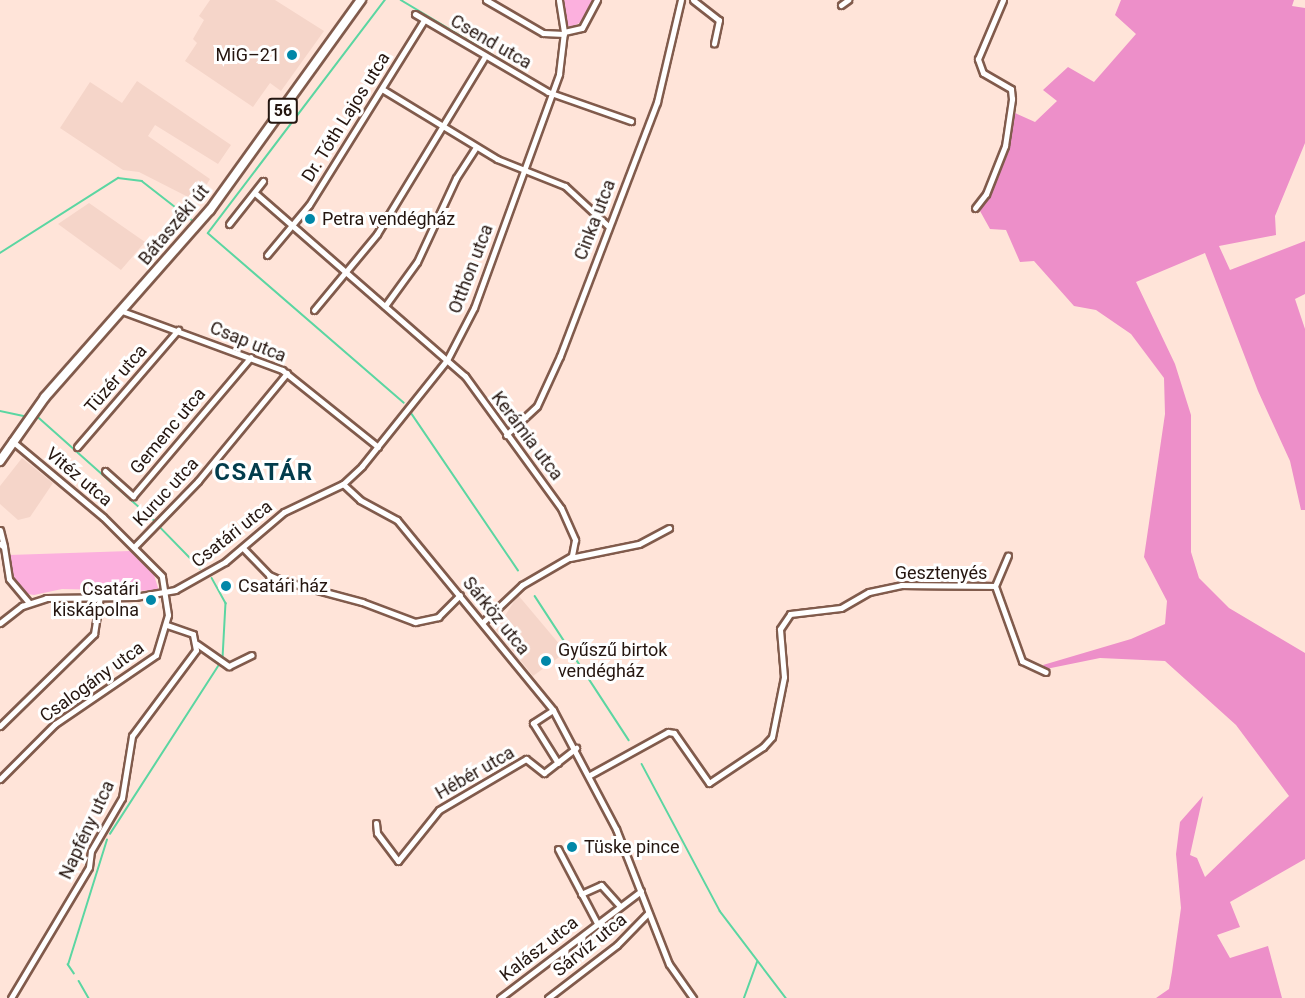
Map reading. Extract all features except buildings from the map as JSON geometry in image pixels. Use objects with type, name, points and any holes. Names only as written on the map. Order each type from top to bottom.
[{"type":"main road","name":"Bátaszéki út","points":[[0,461],[41,402],[201,221],[361,0]]},
{"type":"street","name":"Csend utca","points":[[486,0],[543,33],[564,33]]},
{"type":"street","name":"Otthon utca","points":[[343,484],[378,447],[447,360],[474,308],[562,64],[564,33],[559,0]]},
{"type":"street","points":[[564,33],[582,28],[597,0]]},
{"type":"street","name":"Cinka utca","points":[[506,435],[543,395],[657,102],[681,0]]},
{"type":"street","points":[[693,0],[719,20],[714,43]]},
{"type":"street","points":[[841,5],[848,0]]},
{"type":"street","points":[[975,208],[986,194],[1005,146],[1012,99],[1011,89],[984,73],[978,59],[1003,0]]},
{"type":"street","name":"Csend utca","points":[[415,14],[484,58],[553,94],[631,121]]},
{"type":"street","name":"Dr. Tóth Lajos utca","points":[[292,227],[424,20]]},
{"type":"street","points":[[314,310],[347,274],[377,234],[484,58]]},
{"type":"street","points":[[382,89],[476,147],[524,171],[565,186],[608,226]]},
{"type":"street","points":[[385,306],[417,261],[456,178],[476,147]]},
{"type":"street","points":[[229,224],[263,181]]},
{"type":"street","name":"Kerámia utca","points":[[255,193],[465,376],[561,508],[575,540],[570,558]]},
{"type":"street","points":[[267,255],[292,227]]},
{"type":"street","name":"Csap utca","points":[[122,311],[251,357],[286,373],[378,447]]},
{"type":"street","name":"Tüzér utca","points":[[77,447],[178,330]]},
{"type":"street","name":"Gemenc utca","points":[[105,471],[133,496],[251,357]]},
{"type":"street","name":"Kuruc utca","points":[[135,546],[162,522],[286,373]]},
{"type":"street","name":"Vitéz utca","points":[[12,441],[135,546],[162,576],[167,592]]},
{"type":"street","name":"Csatári utca","points":[[0,623],[28,603],[62,595],[135,597],[167,592],[201,578],[243,548],[284,512],[343,484]]},
{"type":"street","name":"Sárköz utca","points":[[343,484],[360,500],[397,520],[553,710],[590,775],[669,964],[693,998]]},
{"type":"street","points":[[483,622],[522,585],[570,558],[639,544],[669,528]]},
{"type":"street","points":[[0,530],[9,579],[28,603]]},
{"type":"street","points":[[243,548],[261,568],[280,580],[362,602],[415,622],[438,617],[460,595]]},
{"type":"street","points":[[995,586],[1008,556]]},
{"type":"street","name":"Gesztenyés","points":[[590,775],[668,732],[674,732],[709,783],[763,747],[772,737],[784,677],[780,629],[790,614],[841,608],[869,592],[901,585],[995,586],[1022,661],[1046,672]]},
{"type":"street","name":"Csalogány utca","points":[[0,779],[55,724],[156,655],[167,625],[167,592]]},
{"type":"street","points":[[0,726],[94,634],[100,596]]},
{"type":"street","points":[[167,625],[186,629],[197,644],[229,666],[252,655]]},
{"type":"street","name":"Napfény utca","points":[[10,998],[89,867],[91,851],[126,790],[126,757],[132,736],[191,659],[197,644]]},
{"type":"street","points":[[553,710],[533,723],[558,763],[576,748]]},
{"type":"street","name":"Hébér utca","points":[[376,823],[377,833],[398,861],[439,810],[526,759],[544,773],[558,763]]},
{"type":"street","name":"Kalász utca","points":[[558,849],[597,923]]},
{"type":"street","points":[[581,894],[601,885],[619,905]]},
{"type":"street","name":"Kalász utca","points":[[500,998],[640,891]]},
{"type":"street","name":"Sárvíz utca","points":[[548,998],[617,945],[648,913]]},
{"type":"shaded area","points":[[210,0],[275,0],[324,31],[281,91],[270,83],[253,107],[185,61],[197,43],[193,39],[204,20],[199,16]]},
{"type":"shaded area","points":[[561,0],[594,0],[581,22],[572,27],[567,25]]},
{"type":"shaded area","points":[[1121,0],[1294,0],[1292,6],[1305,8],[1305,143],[1275,216],[1276,235],[1219,246],[1230,270],[1305,241],[1305,294],[1295,299],[1305,329],[1305,510],[1301,510],[1290,461],[1258,391],[1205,253],[1136,282],[1175,364],[1191,415],[1191,552],[1199,578],[1229,608],[1305,653],[1305,859],[1230,902],[1240,927],[1217,935],[1230,958],[1268,946],[1282,998],[1156,998],[1169,989],[1181,908],[1176,854],[1180,822],[1203,796],[1190,855],[1197,858],[1205,877],[1289,796],[1236,725],[1165,661],[1100,658],[1046,669],[1043,665],[1131,639],[1165,624],[1167,601],[1144,557],[1165,414],[1164,378],[1131,334],[1096,310],[1074,306],[1034,261],[1020,262],[1006,230],[990,229],[980,211],[1005,158],[1015,113],[1035,122],[1057,101],[1043,90],[1068,67],[1094,82],[1136,34],[1115,15]]},
{"type":"shaded area","points":[[137,81],[231,145],[218,164],[155,125],[148,136],[210,179],[200,196],[192,199],[139,172],[123,170],[60,128],[90,82],[122,103]]},
{"type":"shaded area","points":[[89,203],[145,242],[121,270],[58,224]]},
{"type":"shaded area","points":[[22,458],[53,483],[30,517],[18,520],[0,504],[0,486]]},
{"type":"shaded area","points":[[130,551],[154,575],[159,591],[62,589],[34,595],[22,593],[11,577],[9,555]]},
{"type":"shaded area","points":[[518,595],[566,652],[533,676],[496,630]]},
{"type":"waterway","points":[[208,233],[385,0]]},
{"type":"waterway","points":[[401,0],[528,76]]},
{"type":"waterway","points":[[0,253],[118,178],[142,181],[192,220]]},
{"type":"waterway","points":[[208,233],[404,403]]},
{"type":"waterway","points":[[0,411],[24,416]]},
{"type":"waterway","points":[[412,414],[518,570]]},
{"type":"waterway","points":[[37,416],[156,522]]},
{"type":"waterway","points":[[159,526],[200,568]]},
{"type":"waterway","points":[[212,578],[226,603],[223,658]]},
{"type":"waterway","points":[[535,596],[629,740]]},
{"type":"waterway","points":[[110,834],[220,663]]},
{"type":"waterway","points":[[642,764],[720,911],[786,998]]},
{"type":"waterway","points":[[74,974],[68,965],[107,840]]},
{"type":"waterway","points":[[744,998],[757,962]]},
{"type":"waterway","points":[[79,981],[89,998]]},
{"type":"place","name":"MiG–21","points":[[292,55]]},
{"type":"place","name":"Petra vendégház","points":[[310,219]]},
{"type":"place","name":"Csatári ház","points":[[226,586]]},
{"type":"place","name":"Csatári kiskápolna","points":[[151,600]]},
{"type":"place","name":"Gyűszű birtok vendégház","points":[[546,661]]},
{"type":"place","name":"Tüske pince","points":[[572,847]]},
{"type":"district","name":"CSATÁR","points":[[264,473]]}]
